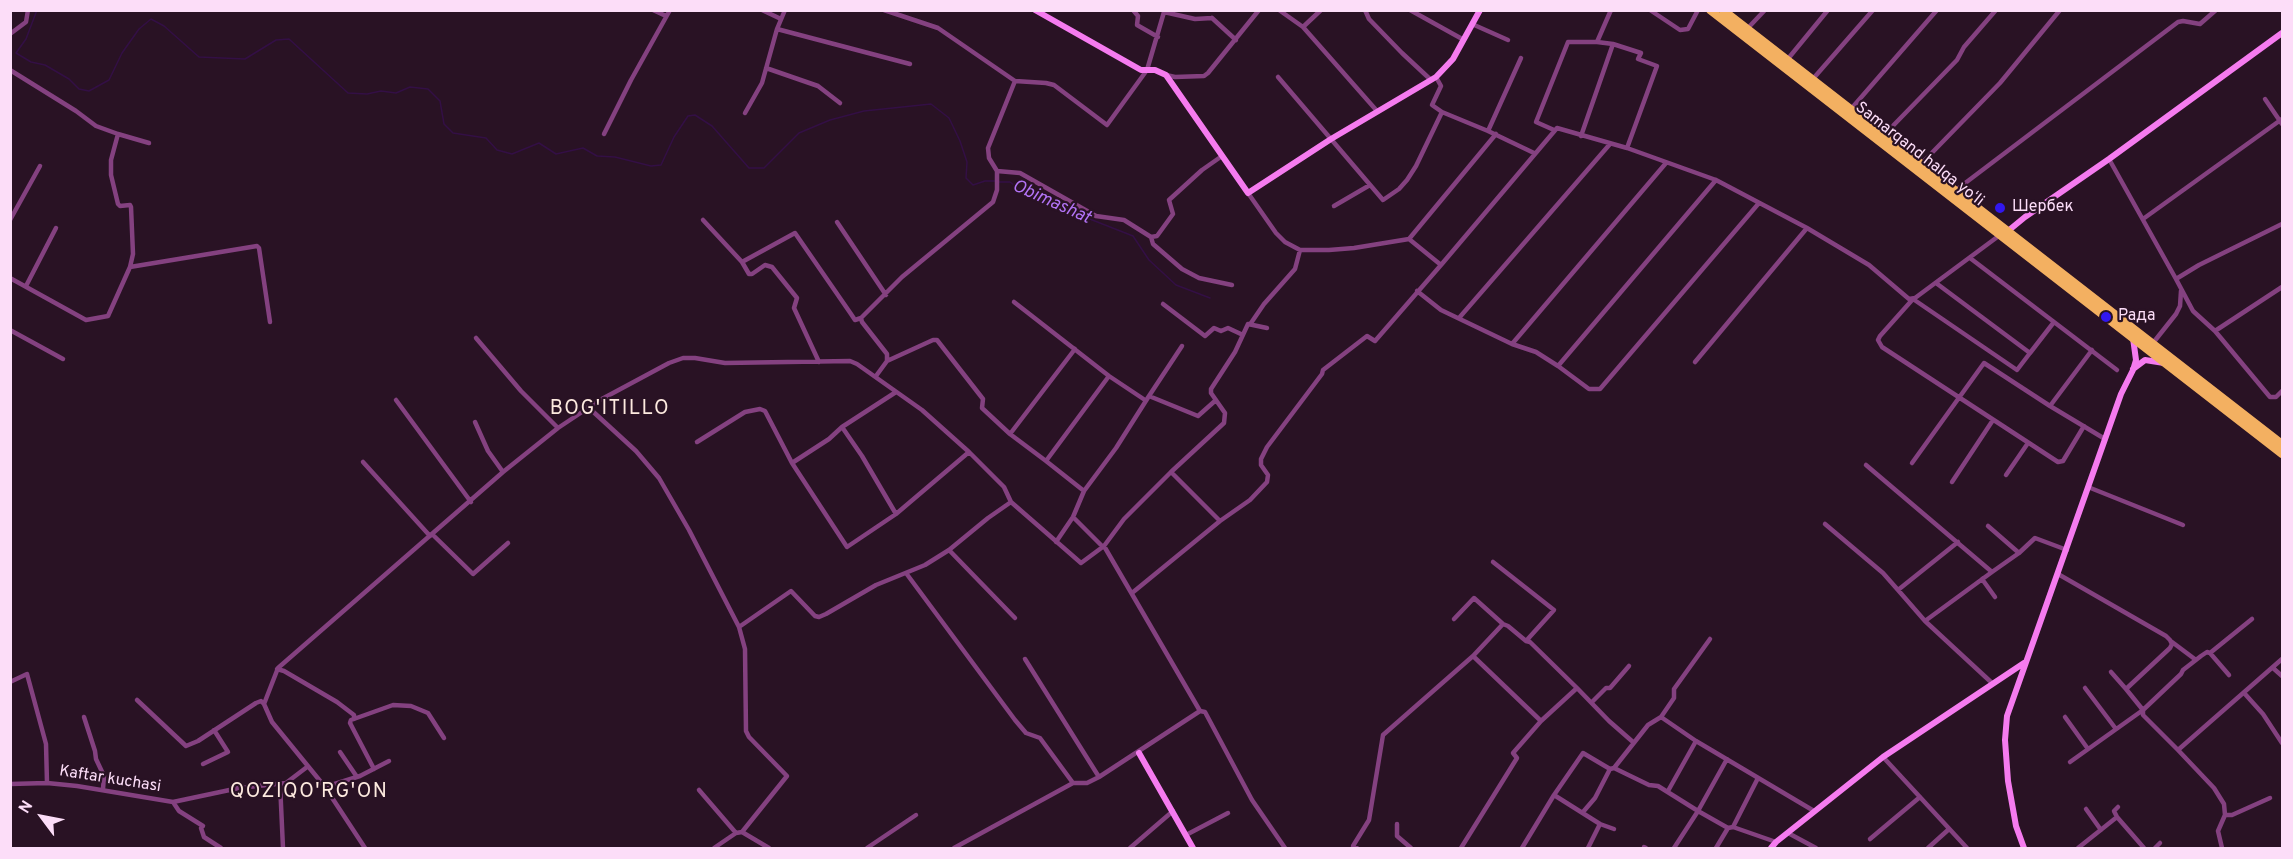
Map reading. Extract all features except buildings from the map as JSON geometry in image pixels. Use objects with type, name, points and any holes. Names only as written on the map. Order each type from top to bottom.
[{"type":"highway","name":"Samarqand halqa yoʻli","points":[[1710,10],[2055,272],[2153,343],[2283,454]]},
{"type":"highway","name":"Samarqand halqa yoʻli","points":[[1723,10],[1956,190],[2004,233]]},
{"type":"highway","name":"Samarqand halqa yoʻli","points":[[2055,272],[2132,337],[2283,444]]},
{"type":"street","points":[[10,34],[26,22],[28,10]]},
{"type":"street","points":[[653,10],[666,16]]},
{"type":"street","points":[[604,134],[670,10]]},
{"type":"street","points":[[762,10],[781,19]]},
{"type":"street","points":[[745,112],[757,93],[785,10]]},
{"type":"street","points":[[884,10],[938,27],[1015,81],[1054,85],[1107,125],[1142,80],[1166,11],[1195,19],[1212,18],[1236,40]]},
{"type":"street","points":[[1035,10],[1141,70],[1155,70],[1175,77],[1204,76],[1213,69],[1259,10]]},
{"type":"street","points":[[1133,10],[1138,16],[1137,24],[1158,37]]},
{"type":"street","points":[[1212,18],[1213,10]]},
{"type":"street","points":[[1280,10],[1302,27],[1377,111]]},
{"type":"street","points":[[1302,27],[1322,10]]},
{"type":"street","points":[[1365,10],[1402,53],[1441,86],[1432,105],[1534,153]]},
{"type":"street","points":[[1410,10],[1464,39]]},
{"type":"street","points":[[1248,193],[1331,139],[1434,78],[1449,64],[1480,10]]},
{"type":"street","points":[[1597,42],[1611,10]]},
{"type":"street","points":[[1650,10],[1680,30],[1688,29],[1698,10]]},
{"type":"street","points":[[1748,29],[1765,10]]},
{"type":"street","points":[[1787,60],[1828,10]]},
{"type":"street","points":[[1812,80],[1872,10]]},
{"type":"street","points":[[1851,109],[1937,10]]},
{"type":"street","points":[[1921,164],[2000,83],[2060,10]]},
{"type":"street","points":[[1956,190],[2178,22],[2200,24],[2216,10]]},
{"type":"street","points":[[1884,135],[1957,60],[1964,47],[1993,12]]},
{"type":"street","points":[[1473,24],[1508,40]]},
{"type":"street","points":[[777,29],[910,64]]},
{"type":"street","points":[[2084,426],[2061,463],[1958,398],[1879,344],[1880,336],[1912,299],[2283,33]]},
{"type":"street","points":[[1554,130],[1536,122],[1568,42],[1613,44],[1641,53],[1638,59],[1657,66],[1627,148]]},
{"type":"street","points":[[1581,136],[1613,44]]},
{"type":"street","points":[[1488,131],[1521,58]]},
{"type":"street","points":[[766,68],[818,86],[840,103]]},
{"type":"street","points":[[10,70],[96,126],[149,143]]},
{"type":"street","points":[[1166,75],[1276,233],[1285,242],[1300,250],[1354,248],[1409,239],[1496,134]]},
{"type":"street","points":[[1278,77],[1383,200],[1399,189],[1416,166],[1443,112]]},
{"type":"street","points":[[1015,81],[988,148],[988,159],[998,171],[1020,173],[1096,216],[1118,218],[1151,237],[1157,236],[1173,214],[1169,200],[1202,170],[1222,156]]},
{"type":"street","points":[[2142,219],[2282,121],[2265,99]]},
{"type":"street","points":[[1132,593],[1220,521],[1250,500],[1267,482],[1268,475],[1261,465],[1261,459],[1267,447],[1323,370],[1367,336],[1375,341],[1557,128],[1667,162],[1716,180],[1759,202],[1869,265],[1906,298],[1912,299],[2017,370],[2054,322]]},
{"type":"street","points":[[10,278],[86,320],[108,316],[130,267],[133,254],[132,210],[130,206],[118,204],[111,175],[111,160],[118,134]]},
{"type":"street","points":[[1459,318],[1610,144]]},
{"type":"street","points":[[2109,159],[2193,311],[2215,331],[2270,397],[2276,397],[2283,391]]},
{"type":"street","points":[[1512,344],[1667,162]]},
{"type":"street","points":[[10,220],[40,166]]},
{"type":"street","points":[[742,262],[795,233],[855,320],[861,318],[886,296],[902,277],[993,202],[998,171]]},
{"type":"street","points":[[1558,366],[1716,180]]},
{"type":"street","points":[[1334,206],[1370,185]]},
{"type":"street","points":[[1417,291],[1441,310],[1512,344],[1536,352],[1589,390],[1600,389],[1759,202]]},
{"type":"street","points":[[703,220],[742,262],[749,274],[765,266],[772,267],[792,291],[796,298],[794,308],[819,362]]},
{"type":"street","points":[[837,222],[886,296]]},
{"type":"street","points":[[2176,279],[2199,265],[2283,224]]},
{"type":"street","points":[[26,286],[56,228]]},
{"type":"street","points":[[1695,363],[1807,228]]},
{"type":"street","points":[[1151,237],[1153,244],[1182,269],[1199,278],[1232,285]]},
{"type":"street","points":[[1409,239],[1441,265]]},
{"type":"street","points":[[130,267],[257,246],[270,322]]},
{"type":"street","points":[[264,704],[278,669],[503,472],[588,406],[669,363],[683,358],[725,363],[850,361],[876,376],[922,410],[1004,487],[1011,502],[1081,563],[1103,546],[1124,519],[1224,423],[1225,413],[1211,393],[1211,389],[1235,352],[1248,324],[1295,269],[1300,250]]},
{"type":"street","points":[[1970,258],[2117,370]]},
{"type":"street","points":[[1936,283],[2030,353]]},
{"type":"street","points":[[2215,331],[2283,287]]},
{"type":"street","points":[[2153,343],[2176,314],[2180,306],[2181,288]]},
{"type":"street","points":[[1014,302],[1109,376],[1145,400]]},
{"type":"street","points":[[1163,304],[1205,336],[1214,328],[1221,331],[1228,328],[1243,335]]},
{"type":"street","points":[[861,318],[885,350],[887,361]]},
{"type":"street","points":[[1251,323],[1267,328]]},
{"type":"street","points":[[10,330],[63,359]]},
{"type":"street","points":[[2024,849],[2016,826],[2012,803],[2005,741],[2007,716],[2121,394],[2133,370],[2136,360],[2132,337]]},
{"type":"street","points":[[476,338],[521,391],[558,428]]},
{"type":"street","points":[[876,376],[887,361],[937,340],[983,399],[982,408],[1010,434],[1084,491]]},
{"type":"street","points":[[1056,542],[1073,517],[1084,491],[1116,448],[1182,346]]},
{"type":"street","points":[[1010,434],[1075,349]]},
{"type":"street","points":[[2050,406],[2092,350]]},
{"type":"street","points":[[2133,370],[2145,360],[2168,364]]},
{"type":"street","points":[[1912,463],[1984,363],[2105,439]]},
{"type":"street","points":[[1046,461],[1109,376]]},
{"type":"street","points":[[792,463],[896,392]]},
{"type":"street","points":[[1149,396],[1198,416],[1216,400]]},
{"type":"street","points":[[396,400],[471,502]]},
{"type":"street","points":[[588,406],[636,451],[659,478],[739,627],[745,649],[746,731],[749,737],[787,776],[739,832],[714,849]]},
{"type":"street","points":[[696,442],[745,412],[760,409],[765,411],[792,463],[847,547],[896,514],[969,452]]},
{"type":"street","points":[[1952,482],[1993,420]]},
{"type":"street","points":[[475,422],[488,451],[503,472]]},
{"type":"street","points":[[842,427],[896,514]]},
{"type":"street","points":[[2006,475],[2028,443]]},
{"type":"street","points":[[363,462],[431,535],[473,574],[508,543]]},
{"type":"street","points":[[1866,465],[1992,572]]},
{"type":"street","points":[[1171,472],[1220,521]]},
{"type":"street","points":[[2088,487],[2183,525]]},
{"type":"street","points":[[739,627],[791,591],[795,592],[810,612],[819,617],[876,585],[925,565],[949,550],[1011,502]]},
{"type":"street","points":[[1073,517],[1103,546],[1200,711],[1205,712],[1252,800],[1285,849]]},
{"type":"street","points":[[1825,524],[1883,573],[1925,621],[1992,683]]},
{"type":"street","points":[[1988,526],[2019,553]]},
{"type":"street","points":[[1925,621],[2019,553],[2035,538],[2067,550]]},
{"type":"street","points":[[1898,590],[1958,542]]},
{"type":"street","points":[[949,550],[1016,618]]},
{"type":"street","points":[[1493,562],[1554,610],[1526,641]]},
{"type":"street","points":[[906,573],[1026,734],[1040,738],[1073,783]]},
{"type":"street","points":[[2058,574],[2170,640],[2196,660]]},
{"type":"street","points":[[1982,579],[1995,597]]},
{"type":"street","points":[[1454,619],[1474,598],[1503,624],[1530,642],[1609,721],[1634,742]]},
{"type":"street","points":[[2070,762],[2143,710],[2196,660],[2207,652],[2210,653],[2252,619]]},
{"type":"street","points":[[1357,849],[1353,846],[1369,820],[1383,735],[1473,656],[1503,624]]},
{"type":"street","points":[[1583,812],[1595,798],[1612,768],[1648,725],[1661,717],[1674,698],[1674,689],[1710,639]]},
{"type":"street","points":[[2126,689],[2170,648],[2172,644],[2170,640]]},
{"type":"street","points":[[2210,653],[2229,675]]},
{"type":"street","points":[[1473,656],[1541,721]]},
{"type":"street","points":[[1025,659],[1099,777]]},
{"type":"street","points":[[2178,750],[2283,659]]},
{"type":"street","points":[[1771,849],[1788,832],[1883,757],[2025,663]]},
{"type":"street","points":[[1592,702],[1606,688],[1610,688],[1629,666]]},
{"type":"street","points":[[2273,668],[2283,676]]},
{"type":"street","points":[[278,669],[284,670],[337,702],[354,715],[354,719]]},
{"type":"street","points":[[2111,672],[2143,710],[2143,715],[2214,788],[2224,804],[2225,815],[2218,831],[2222,849]]},
{"type":"street","points":[[10,682],[27,674],[46,744],[46,783]]},
{"type":"street","points":[[1461,849],[1517,758],[1513,753],[1541,721],[1577,688]]},
{"type":"street","points":[[2085,688],[2116,729]]},
{"type":"street","points":[[2245,693],[2283,743]]},
{"type":"street","points":[[137,700],[186,746],[261,701],[273,722],[325,787],[365,849]]},
{"type":"street","points":[[374,769],[350,723],[354,719],[393,705],[411,706],[428,713],[444,738]]},
{"type":"street","points":[[955,848],[1073,783],[1087,783],[1099,777],[1200,711]]},
{"type":"street","points":[[84,717],[96,759],[104,776],[103,789]]},
{"type":"street","points":[[1661,717],[1696,741],[1814,811]]},
{"type":"street","points":[[2065,717],[2088,749]]},
{"type":"street","points":[[203,764],[228,752],[214,730]]},
{"type":"street","points":[[1668,791],[1696,741]]},
{"type":"street","points":[[340,752],[357,777]]},
{"type":"street","points":[[1139,753],[1193,849]]},
{"type":"street","points":[[1522,849],[1554,795],[1583,753],[1612,768],[1668,791],[1698,811],[1730,827],[1776,842]]},
{"type":"street","points":[[1883,757],[1967,849]]},
{"type":"street","points":[[1674,849],[1727,759]]},
{"type":"street","points":[[325,787],[357,777],[389,761]]},
{"type":"street","name":"Kaftar kuchasi","points":[[10,784],[46,783],[103,789],[172,802],[239,788],[286,783],[307,766]]},
{"type":"street","points":[[1716,849],[1758,778]]},
{"type":"street","points":[[280,783],[283,849]]},
{"type":"street","points":[[699,790],[739,832],[769,849]]},
{"type":"street","points":[[1554,795],[1600,824],[1614,830]]},
{"type":"street","points":[[1870,839],[1920,796]]},
{"type":"street","points":[[2225,815],[2232,815],[2270,798]]},
{"type":"street","points":[[172,802],[179,811],[208,829]]},
{"type":"street","points":[[2118,807],[2114,811],[2117,818],[2144,849]]},
{"type":"street","points":[[2086,809],[2101,830]]},
{"type":"street","points":[[1130,849],[1173,811]]},
{"type":"street","points":[[1186,835],[1228,813]]},
{"type":"street","points":[[867,849],[916,815]]},
{"type":"street","points":[[2078,849],[2117,818]]},
{"type":"street","points":[[1397,824],[1397,836],[1411,849]]},
{"type":"street","points":[[1588,849],[1600,824]]},
{"type":"street","points":[[203,826],[201,828],[204,837],[221,849]]},
{"type":"street","points":[[1928,849],[1948,830]]},
{"type":"street","points":[[1788,832],[1816,849]]},
{"type":"street","points":[[2155,849],[2160,843]]},
{"type":"waterway","name":"Obimashat","points":[[37,10],[26,39],[16,53],[31,62],[45,65],[69,79],[79,89],[89,91],[109,80],[122,53],[139,29],[151,19],[164,26],[199,57],[245,59],[276,40],[289,39],[348,93],[367,94],[381,91],[396,93],[410,87],[428,89],[440,101],[444,124],[453,133],[486,138],[497,150],[512,154],[539,143],[556,154],[583,148],[597,156],[615,157],[651,166],[661,165],[674,137],[688,116],[695,115],[712,126],[749,168],[764,168],[799,133],[830,120],[864,111],[931,104],[949,118],[960,141],[967,162],[966,178],[973,185],[995,181]]},
{"type":"waterway","name":"Obimashat","points":[[999,182],[1010,182],[1018,188],[1040,193],[1077,214],[1133,236],[1149,260],[1176,285],[1210,298]]},
{"type":"place","name":"Шербек","points":[[2000,208]]},
{"type":"place","name":"Рада","points":[[2106,317]]},
{"type":"district","name":"BOG'ITILLO","points":[[610,410]]},
{"type":"district","name":"QOZIQO'RG'ON","points":[[309,793]]}]
